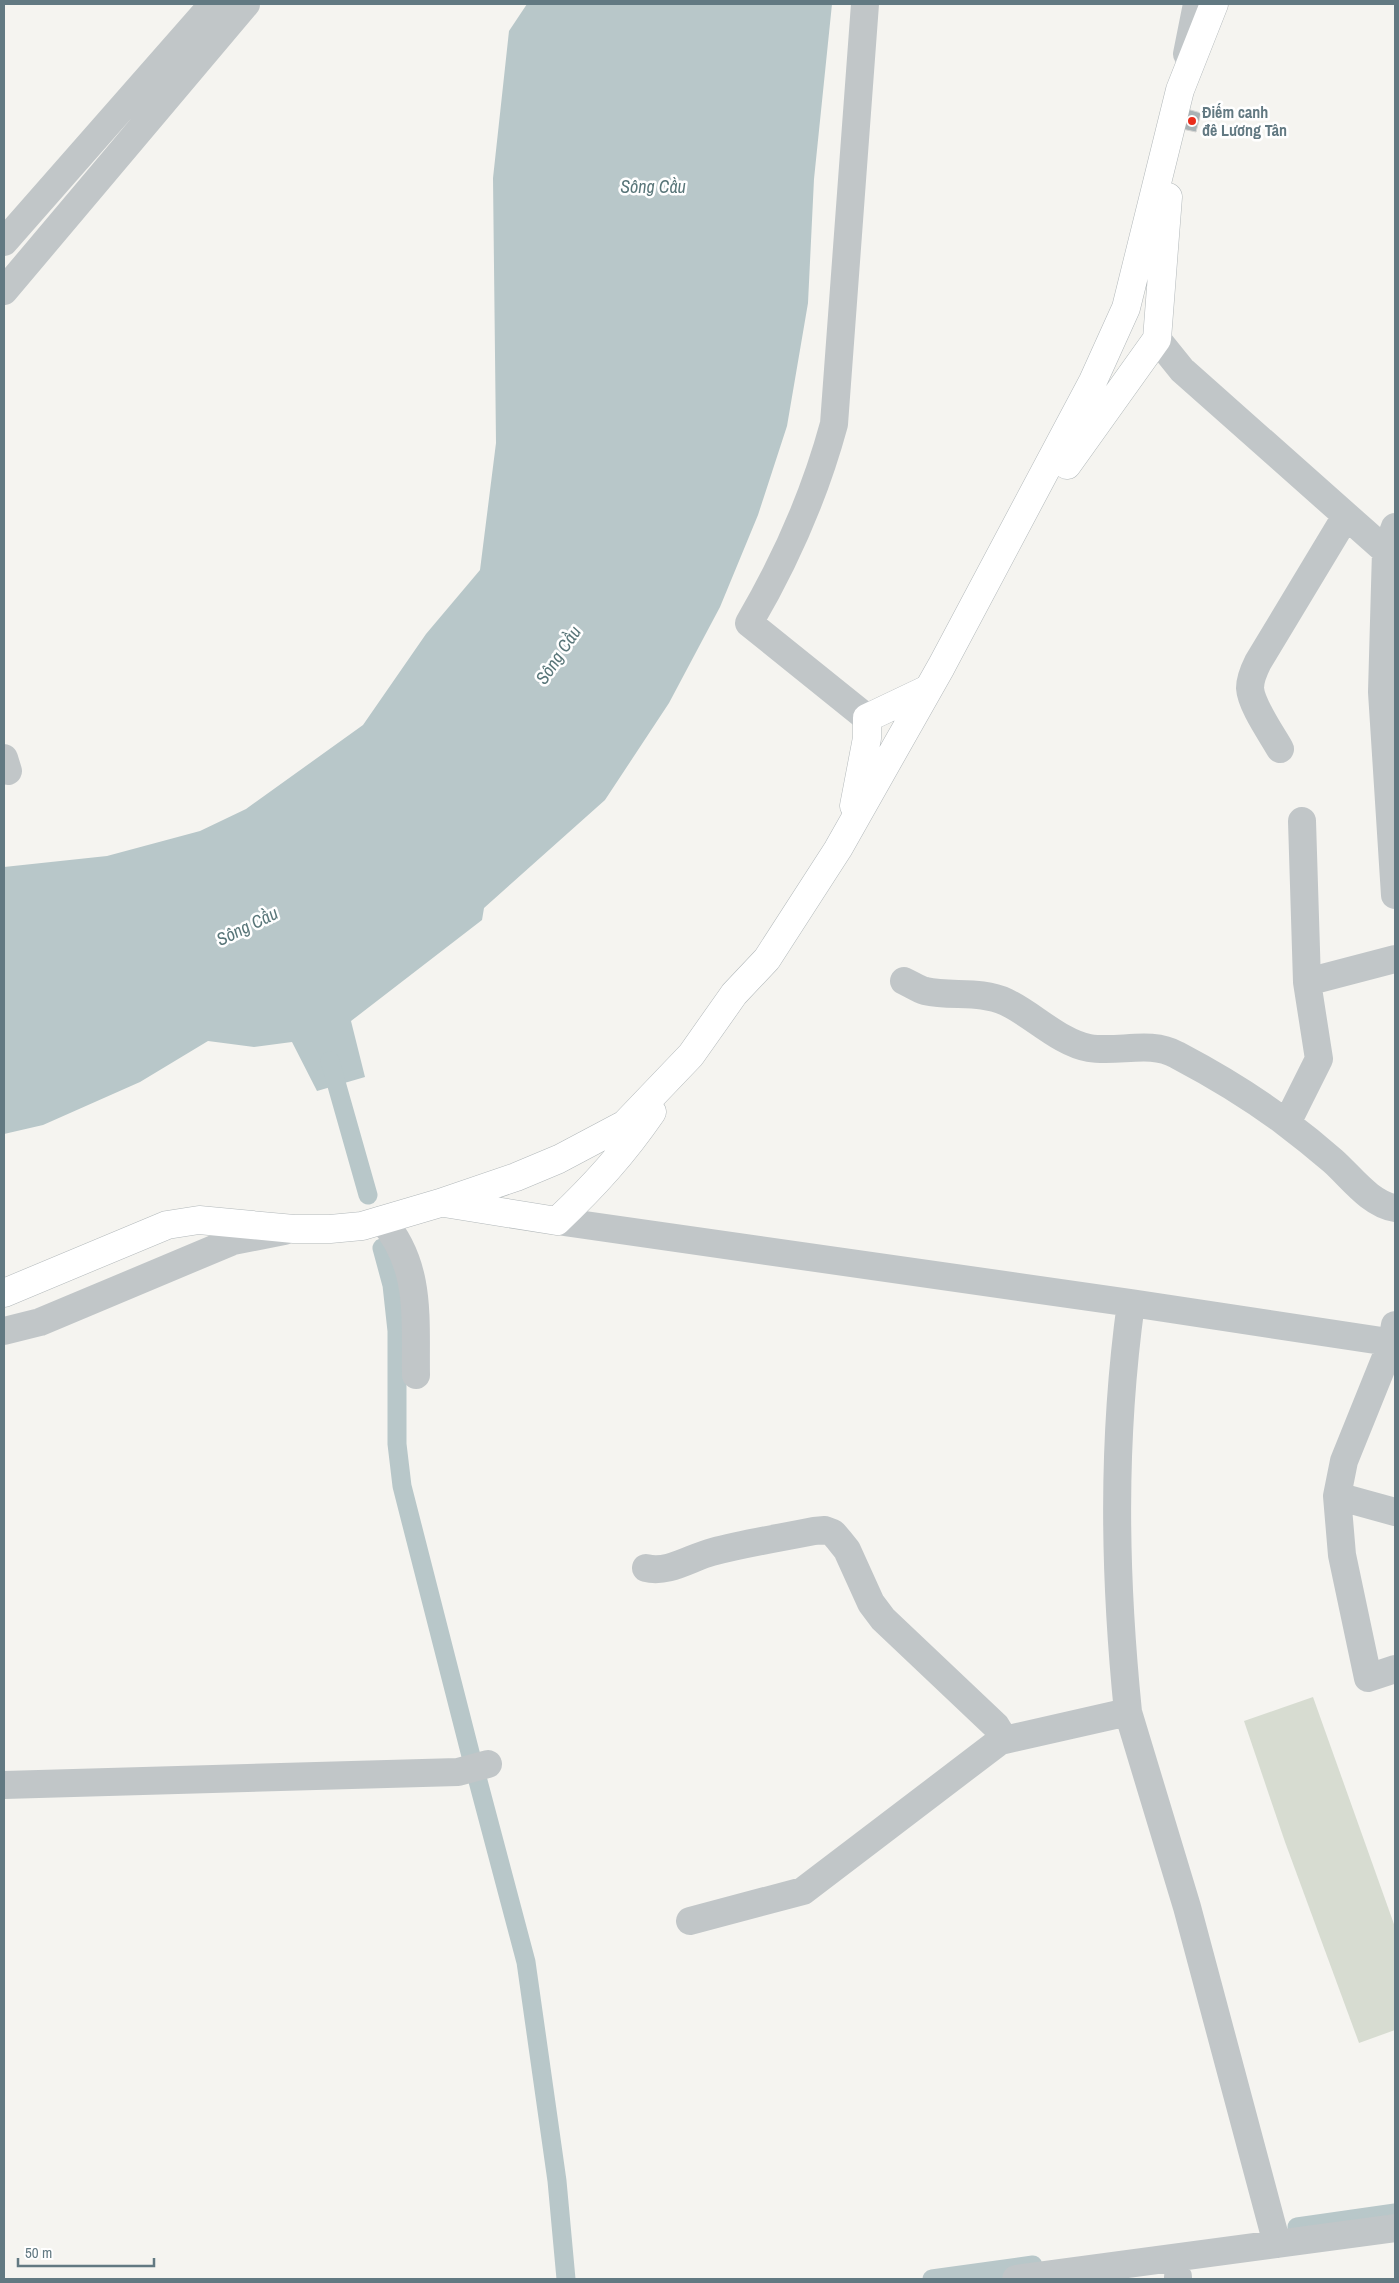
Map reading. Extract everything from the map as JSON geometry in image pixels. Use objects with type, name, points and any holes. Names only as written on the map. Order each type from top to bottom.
[{"type":"main road","points":[[440,1203],[557,1221],[598,1182],[626,1150],[734,994],[767,959],[853,822],[928,689],[1094,381],[1126,308],[1180,90],[1214,4]]},
{"type":"main road","points":[[1008,541],[1056,481],[1157,339],[1169,184],[1171,128]]},
{"type":"main road","points":[[853,822],[856,789],[867,738],[867,718],[928,689]]},
{"type":"main road","points":[[4,1293],[180,1222],[210,1220],[294,1229],[330,1229],[362,1226],[440,1203],[516,1177],[559,1159],[625,1124],[691,1055]]},
{"type":"street","points":[[4,242],[213,4]]},
{"type":"street","points":[[4,291],[246,4]]},
{"type":"street","points":[[865,4],[834,424],[823,465],[798,527],[778,573],[749,624],[867,718]]},
{"type":"street","points":[[1180,90],[1197,4]]},
{"type":"street","points":[[4,254],[68,216]]},
{"type":"street","points":[[1157,339],[1182,370],[1390,557],[1389,716],[1394,877]]},
{"type":"street","points":[[1280,749],[1252,698],[1250,688],[1252,675],[1346,516]]},
{"type":"street","points":[[1287,1123],[1319,1059],[1307,982],[1302,821]]},
{"type":"street","points":[[1307,982],[1395,959]]},
{"type":"street","points":[[904,981],[924,991],[967,992],[1007,1002],[1052,1032],[1087,1048],[1112,1050],[1153,1047],[1166,1049],[1226,1083],[1287,1123],[1332,1160],[1377,1201],[1395,1208]]},
{"type":"street","points":[[382,1220],[401,1246],[412,1273],[416,1376]]},
{"type":"street","points":[[557,1221],[1131,1303],[1394,1336],[1344,1461],[1337,1496],[1342,1555],[1368,1678],[1395,1668]]},
{"type":"street","points":[[4,1331],[49,1318],[233,1241],[294,1229]]},
{"type":"street","points":[[1131,1303],[1118,1418],[1116,1504],[1117,1581],[1128,1712],[1187,1907],[1277,2244]]},
{"type":"street","points":[[1337,1496],[1395,1512]]},
{"type":"street","points":[[646,1568],[652,1569],[677,1564],[711,1552],[814,1531],[825,1530],[832,1533],[847,1550],[861,1585],[883,1619],[996,1726],[1004,1739]]},
{"type":"street","points":[[690,1921],[791,1896],[803,1891],[990,1746],[1004,1739],[1128,1712]]},
{"type":"street","points":[[4,1785],[458,1772],[488,1764]]},
{"type":"street","points":[[1016,2279],[1395,2228]]},
{"type":"shaded area","points":[[1313,1697],[1395,1927],[1395,2030],[1359,2043],[1285,1842],[1244,1721]]},
{"type":"water","name":"Sông Cầu","points":[[527,4],[832,4],[814,179],[808,303],[787,426],[758,515],[720,607],[669,703],[605,800],[484,908],[482,920],[351,1021],[365,1077],[317,1091],[292,1042],[254,1047],[208,1041],[140,1082],[43,1125],[4,1134],[4,867],[107,856],[200,831],[246,809],[363,725],[426,634],[480,570],[496,443],[493,178],[509,31]]},
{"type":"building","name":"Điếm canh đê Lương Tân","points":[[1187,109],[1201,113],[1196,132],[1182,129]]},
{"type":"waterway","points":[[330,1061],[368,1195]]},
{"type":"waterway","points":[[382,1248],[392,1285],[397,1331],[397,1444],[402,1486],[472,1760]]},
{"type":"waterway","points":[[478,1781],[526,1962],[557,2181],[566,2279]]},
{"type":"waterway","points":[[1297,2227],[1395,2213]]},
{"type":"waterway","points":[[932,2279],[1033,2265]]},
{"type":"place","name":"Điếm canh đê Lương Tân","points":[[1192,121]]}]
